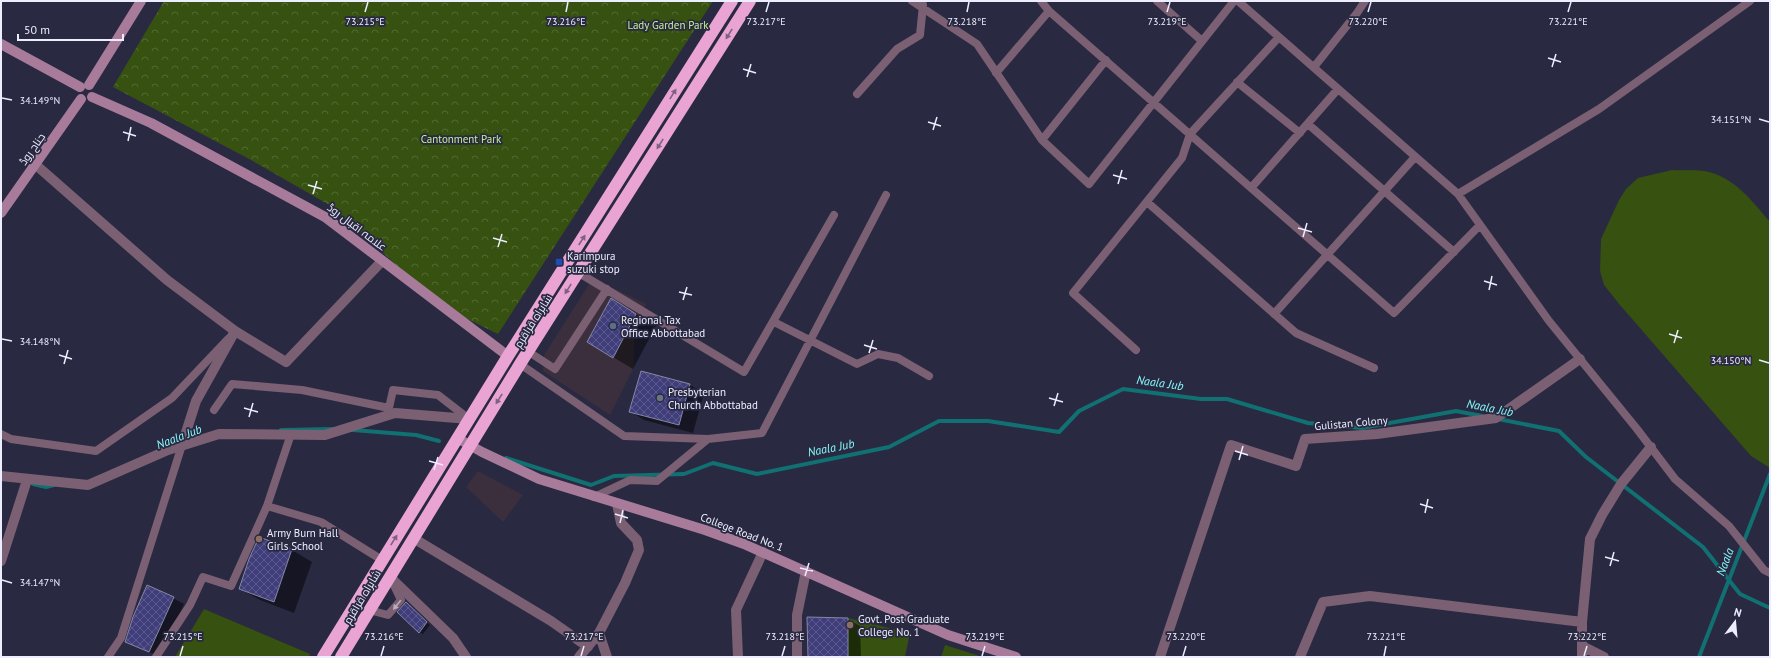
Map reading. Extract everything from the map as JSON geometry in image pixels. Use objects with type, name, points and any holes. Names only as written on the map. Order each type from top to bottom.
[{"type":"highway","name":"شاہراہ قراقرم","points":[[323,657],[508,356],[732,1]]},
{"type":"highway","name":"شاہراہ قراقرم","points":[[341,657],[520,364],[750,1]]},
{"type":"main road","points":[[1,44],[85,86],[93,88],[94,92],[92,97],[88,99],[81,99],[78,94],[85,86],[141,1]]},
{"type":"main road","name":"علامہ اقبال روڈ","points":[[92,97],[151,123],[325,217],[508,356]]},
{"type":"main road","name":"جناح روڈ","points":[[1,213],[81,99]]},
{"type":"main road","name":"College Road No. 1","points":[[457,438],[470,446],[539,479],[704,530],[763,552],[948,635],[1016,657]]},
{"type":"street","points":[[36,165],[167,280],[235,331],[286,362],[382,261]]},
{"type":"street","points":[[182,445],[196,401],[235,331]]},
{"type":"street","name":"Gulistan Colony","points":[[1160,657],[1231,445],[1296,466],[1305,439],[1377,434],[1496,418],[1580,359]]},
{"type":"street","points":[[1,476],[27,480],[88,485],[182,445],[219,434],[325,435],[395,413],[469,419]]},
{"type":"street","points":[[1582,657],[1582,622],[1590,538],[1621,484],[1651,447]]},
{"type":"street","points":[[1,561],[27,480]]},
{"type":"street","points":[[579,657],[599,633],[625,583],[639,550],[637,540],[621,523],[617,504]]},
{"type":"street","points":[[413,538],[551,621],[588,647]]},
{"type":"street","points":[[738,657],[736,610],[763,552]]},
{"type":"street","points":[[798,657],[797,614],[806,571]]},
{"type":"street","points":[[390,577],[453,638],[466,657]]},
{"type":"street","points":[[1300,657],[1323,602],[1370,596],[1582,622]]},
{"type":"street","points":[[599,633],[607,657]]},
{"type":"street","points":[[1582,646],[1604,657]]},
{"type":"lane","points":[[912,1],[922,5],[977,44],[1042,140],[1089,184],[1234,1]]},
{"type":"lane","points":[[1041,1],[1049,11],[1394,313],[1480,225]]},
{"type":"lane","points":[[1157,1],[1202,41]]},
{"type":"lane","points":[[1238,1],[1458,194],[1549,321],[1675,479],[1729,526],[1764,570],[1770,573]]},
{"type":"lane","points":[[1314,67],[1365,1]]},
{"type":"lane","points":[[1458,194],[1599,109],[1750,1]]},
{"type":"lane","points":[[857,94],[897,49],[920,35],[922,5]]},
{"type":"lane","points":[[996,73],[1049,11]]},
{"type":"lane","points":[[1136,350],[1073,293],[1182,158],[1190,134],[1279,37]]},
{"type":"lane","points":[[1042,140],[1106,60]]},
{"type":"lane","points":[[1237,82],[1300,133]]},
{"type":"lane","points":[[1251,188],[1338,89]]},
{"type":"lane","points":[[1308,124],[1454,252]]},
{"type":"lane","points":[[1274,314],[1416,157]]},
{"type":"lane","points":[[520,364],[624,436],[708,439],[762,433],[886,195]]},
{"type":"lane","points":[[1147,202],[1296,333],[1374,368]]},
{"type":"lane","points":[[579,273],[744,372],[834,215]]},
{"type":"lane","points":[[529,352],[555,369],[606,290]]},
{"type":"lane","points":[[774,322],[857,364],[878,354],[892,356],[929,376]]},
{"type":"lane","points":[[1,434],[12,439],[96,451],[172,398],[235,331]]},
{"type":"lane","points":[[214,410],[232,384],[302,390],[389,408],[393,390],[438,395],[469,419]]},
{"type":"lane","points":[[156,657],[190,605],[203,577],[231,586],[267,506],[291,434]]},
{"type":"lane","points":[[594,497],[630,480],[657,481],[708,439]]},
{"type":"lane","points":[[108,657],[121,638],[182,445]]},
{"type":"lane","points":[[267,506],[321,522],[382,560]]},
{"type":"lane","points":[[370,610],[388,615],[401,600],[390,577]]},
{"type":"shaded area","points":[[593,278],[646,304],[634,330],[634,367],[610,415],[543,371],[544,355]]},
{"type":"shaded area","points":[[478,471],[523,495],[503,522],[466,487]]},
{"type":"green space","name":"Cantonment Park","points":[[164,1],[713,1],[498,334],[443,307],[331,206],[251,160],[113,87]]},
{"type":"green space","points":[[1672,170],[1695,170],[1719,175],[1743,192],[1770,222],[1770,468],[1751,456],[1604,285],[1600,271],[1601,239],[1619,200],[1626,189],[1638,178]]},
{"type":"green space","points":[[204,609],[310,654],[309,657],[175,657]]},
{"type":"green space","points":[[848,618],[910,633],[905,657],[848,657]]},
{"type":"green space","points":[[945,645],[983,657],[941,657]]},
{"type":"building","name":"Regional Tax Office Abbottabad","points":[[611,298],[636,314],[613,358],[587,342]]},
{"type":"building","name":"Presbyterian Church Abbottabad","points":[[641,371],[690,384],[679,425],[629,412]]},
{"type":"building","points":[[259,537],[292,549],[274,602],[239,589],[249,559]]},
{"type":"building","points":[[147,585],[174,597],[149,652],[125,642],[133,617]]},
{"type":"building","points":[[406,602],[427,622],[419,633],[397,612]]},
{"type":"building","points":[[807,617],[848,618],[848,657],[808,657]]},
{"type":"waterway","name":"Naala Jub","points":[[506,458],[591,485],[614,476],[684,474],[713,463],[757,474],[889,447],[939,421],[988,421],[1059,432],[1079,411],[1123,389],[1201,399],[1227,399],[1308,423],[1362,428],[1456,411],[1482,416]]},
{"type":"waterway","name":"Naala Jub","points":[[1498,419],[1559,431],[1586,457],[1703,547],[1740,594],[1770,608]]},
{"type":"waterway","name":"Naala Jub","points":[[281,430],[333,429]]},
{"type":"waterway","name":"Naala Jub","points":[[353,430],[416,435],[439,441]]},
{"type":"waterway","name":"Naala","points":[[1699,657],[1770,474]]},
{"type":"waterway","name":"Naala Jub","points":[[33,484],[46,487],[54,485]]},
{"type":"place","name":"Karimpura suzuki stop","points":[[559,262]]},
{"type":"place","name":"Regional Tax Office Abbottabad","points":[[613,326]]},
{"type":"place","name":"Presbyterian Church Abbottabad","points":[[660,398]]},
{"type":"place","name":"Army Burn Hall Girls School","points":[[259,539]]},
{"type":"place","name":"Govt. Post Graduate College No. 1","points":[[850,625]]},
{"type":"park label","name":"Lady Garden Park","points":[[668,25]]}]
